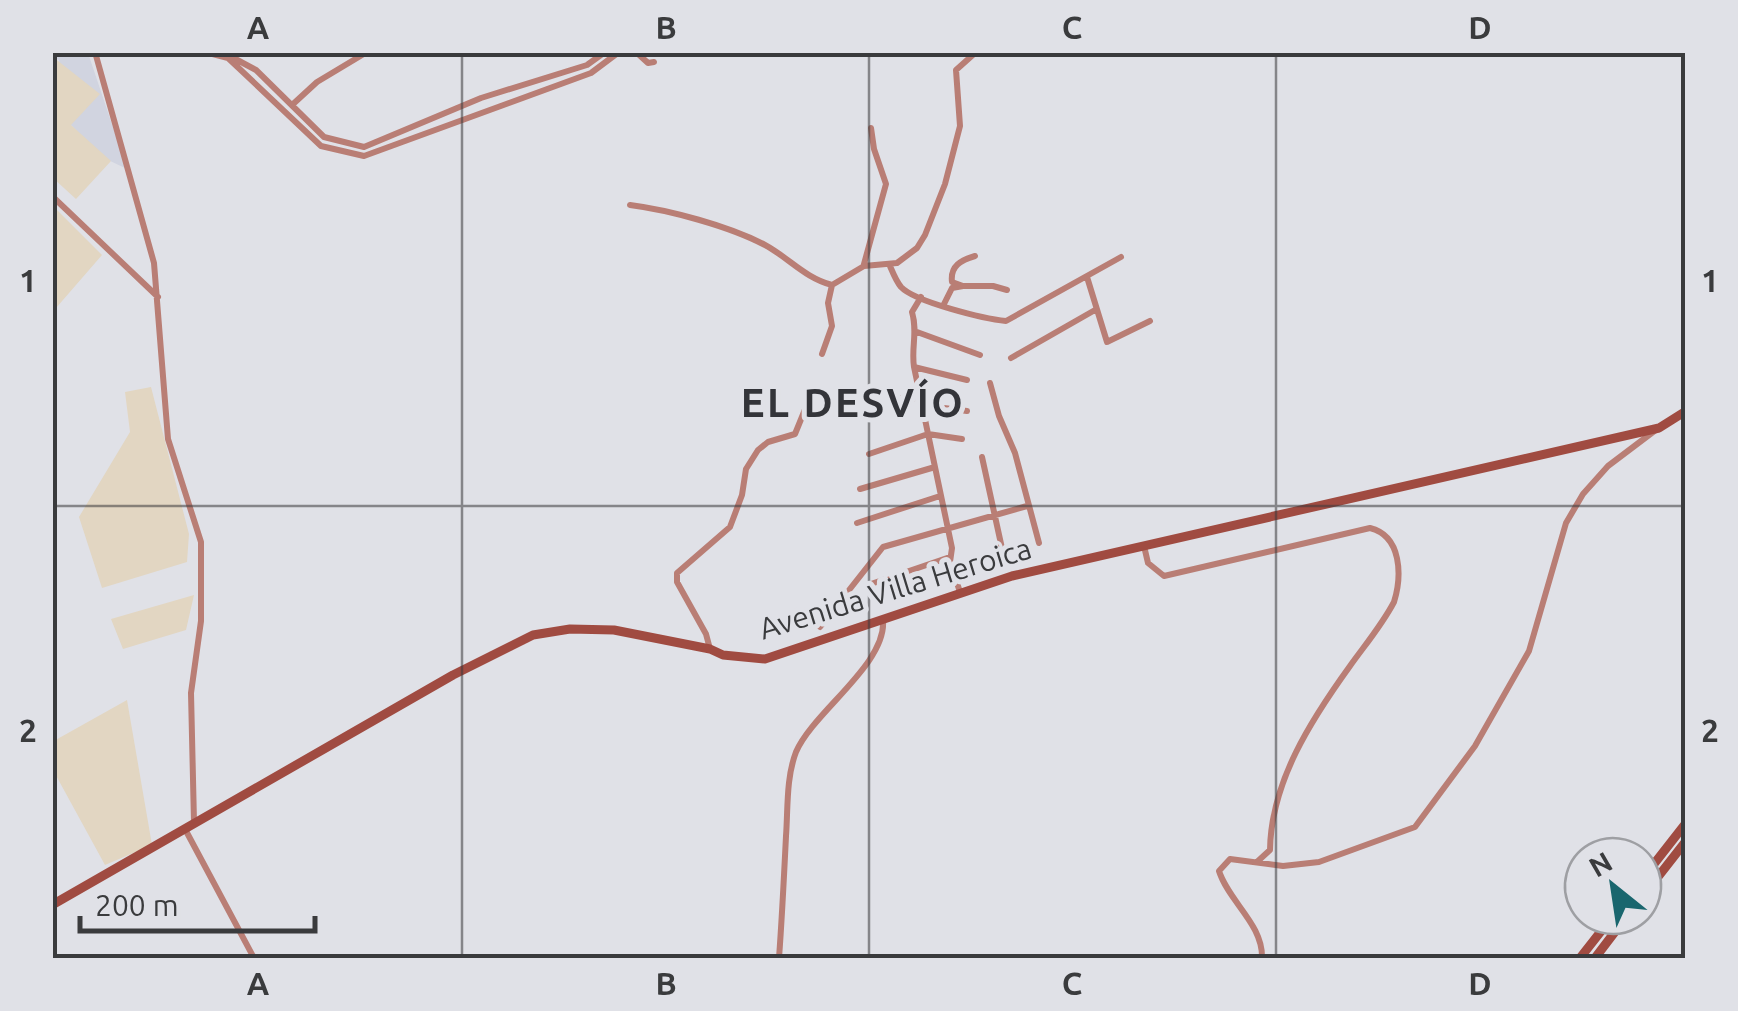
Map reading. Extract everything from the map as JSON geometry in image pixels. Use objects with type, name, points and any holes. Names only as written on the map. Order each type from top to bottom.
[{"type":"main road","name":"Avenida Villa Heroica","points":[[52,904],[454,675],[533,635],[570,629],[614,630],[723,655],[765,659],[1012,576],[1659,428],[1686,411]]},
{"type":"main road","points":[[1663,852],[1686,823]]},
{"type":"main road","points":[[1663,870],[1686,841]]},
{"type":"main road","points":[[1580,958],[1597,936]]},
{"type":"main road","points":[[1594,958],[1612,936]]},
{"type":"street","points":[[205,52],[228,58],[322,146],[364,156],[591,73],[619,52]]},
{"type":"street","points":[[219,52],[256,70],[324,137],[364,148],[482,98],[587,66],[605,52]]},
{"type":"street","points":[[292,105],[317,82],[367,52]]},
{"type":"street","points":[[636,52],[648,63],[654,62]]},
{"type":"street","points":[[822,354],[832,326],[828,302],[832,285],[864,266],[890,266],[906,259],[936,214],[960,126],[956,70],[975,53]]},
{"type":"street","points":[[97,54],[154,263],[168,438],[201,542],[201,621],[190,693],[194,822]]},
{"type":"street","points":[[864,266],[886,184],[871,128]]},
{"type":"street","points":[[52,196],[159,298]]},
{"type":"street","points":[[630,204],[660,209],[763,244],[809,276],[832,285]]},
{"type":"street","points":[[964,286],[952,282],[954,269],[976,256]]},
{"type":"street","points":[[890,266],[900,286],[942,307],[1006,321],[1122,257]]},
{"type":"street","points":[[1087,277],[1108,342],[1150,321]]},
{"type":"street","points":[[942,307],[952,288],[993,286],[1007,290]]},
{"type":"street","points":[[921,297],[912,312],[918,332],[912,354],[952,548],[950,558],[960,592]]},
{"type":"street","points":[[1010,358],[1096,310]]},
{"type":"street","points":[[918,332],[980,355]]},
{"type":"street","points":[[914,367],[967,380]]},
{"type":"street","points":[[990,383],[1015,453],[1039,543]]},
{"type":"street","points":[[889,399],[966,411]]},
{"type":"street","points":[[710,649],[706,634],[676,582],[677,573],[730,527],[748,464],[763,445],[795,434],[806,407]]},
{"type":"street","points":[[1262,958],[1262,946],[1250,920],[1224,884],[1220,871],[1230,859],[1283,866],[1319,862],[1416,827],[1475,746],[1528,651],[1566,523],[1608,466],[1659,428]]},
{"type":"street","points":[[870,454],[928,434],[962,439]]},
{"type":"street","points":[[982,456],[1003,553]]},
{"type":"street","points":[[860,489],[935,467]]},
{"type":"street","points":[[858,523],[940,496]]},
{"type":"street","points":[[820,627],[883,547],[1027,506]]},
{"type":"street","points":[[1144,544],[1148,563],[1164,576],[1370,528],[1391,539],[1396,552],[1398,587],[1394,602],[1307,731],[1279,795],[1270,830],[1270,850],[1257,862]]},
{"type":"street","points":[[868,585],[950,558]]},
{"type":"street","points":[[779,958],[789,782],[796,754],[809,729],[858,674],[876,646],[882,620]]},
{"type":"street","points":[[184,828],[254,958]]},
{"type":"shaded area","points":[[53,53],[88,53],[127,169],[106,159],[71,125],[59,60]]},
{"type":"shaded area","points":[[53,57],[100,94],[71,125],[111,161],[76,199],[53,178]]},
{"type":"shaded area","points":[[53,206],[102,255],[56,308],[52,306]]},
{"type":"shaded area","points":[[151,387],[189,534],[187,562],[102,588],[79,517],[130,432],[125,392]]},
{"type":"shaded area","points":[[194,595],[186,630],[123,649],[111,619]]},
{"type":"shaded area","points":[[127,700],[152,845],[105,865],[53,770],[52,742]]},
{"type":"district","name":"EL DESVÍO","points":[[853,402]]}]
